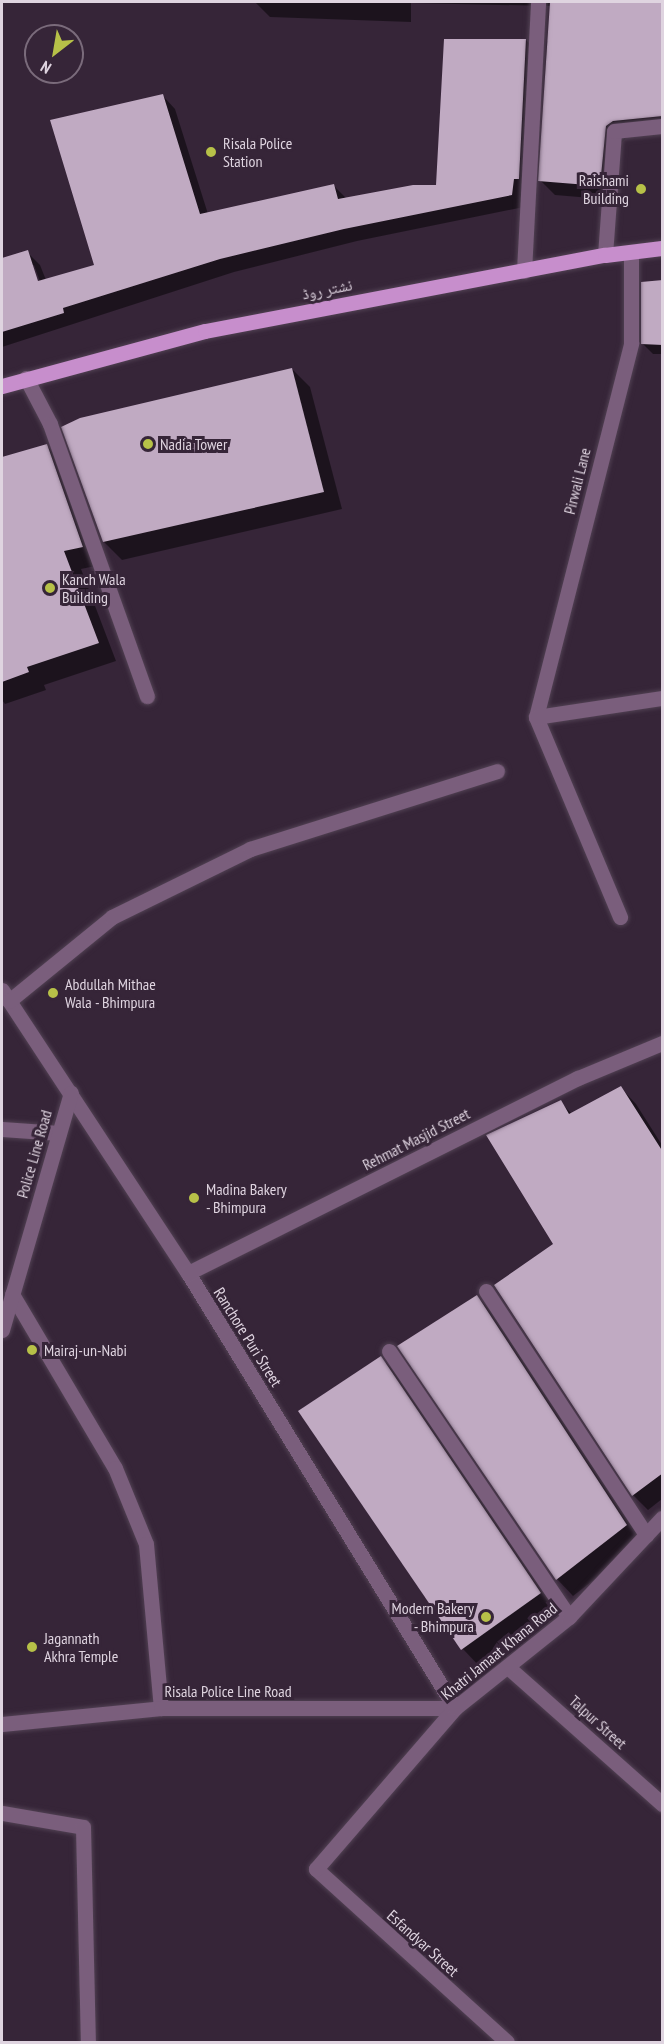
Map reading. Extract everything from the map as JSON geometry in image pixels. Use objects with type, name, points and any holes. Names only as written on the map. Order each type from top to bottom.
[{"type":"main road","name":"نشتر روڈ","points":[[2,386],[205,331],[605,255],[663,248]]},
{"type":"street","points":[[524,270],[538,2]]},
{"type":"street","points":[[605,255],[614,131],[663,126]]},
{"type":"street","name":"Pirwali Lane","points":[[536,717],[631,343],[631,252]]},
{"type":"street","points":[[26,378],[50,424],[147,696]]},
{"type":"street","points":[[620,917],[536,717],[663,698]]},
{"type":"street","points":[[5,996],[112,917],[250,849],[497,771]]},
{"type":"street","name":"Ranchore Puri Street","points":[[5,996],[188,1273],[455,1708]]},
{"type":"street","name":"Rehmat Masjid Street","points":[[188,1273],[578,1078],[663,1043]]},
{"type":"street","name":"Police Line Road","points":[[2,1329],[71,1093]]},
{"type":"street","points":[[2,1129],[59,1133]]},
{"type":"street","points":[[486,1291],[646,1535]]},
{"type":"street","points":[[12,1294],[115,1468],[146,1544],[161,1708]]},
{"type":"street","points":[[389,1352],[569,1617]]},
{"type":"street","name":"Khatri Jamaat Khana Road","points":[[316,1869],[455,1708],[509,1668],[569,1617],[663,1518]]},
{"type":"street","name":"Talpur Street","points":[[509,1668],[663,1804]]},
{"type":"street","name":"Risala Police Line Road","points":[[2,1724],[161,1708],[455,1708]]},
{"type":"street","points":[[2,1813],[83,1827],[88,2043]]},
{"type":"street","name":"Esfandyar Street","points":[[316,1869],[507,2043]]},
{"type":"building","points":[[550,2],[663,2],[663,116],[613,121],[606,126],[600,186],[538,181]]},
{"type":"building","points":[[444,39],[526,39],[519,179],[514,179],[512,195],[344,229],[220,259],[63,308],[64,313],[2,332],[2,258],[28,250],[38,281],[94,265],[50,120],[163,94],[200,214],[334,184],[338,199],[413,185],[436,185]]},
{"type":"building","points":[[663,280],[663,345],[641,344],[641,282]]},
{"type":"building","name":"Nadia Tower","points":[[292,368],[324,492],[103,542],[61,427],[80,418]]},
{"type":"building","name":"Kanch Wala Building","points":[[47,444],[83,547],[64,551],[99,643],[27,667],[29,672],[2,682],[2,457]]},
{"type":"building","points":[[621,1086],[663,1152],[663,1473],[632,1496],[494,1285],[553,1244],[486,1135],[561,1100],[569,1114]]},
{"type":"building","points":[[477,1295],[627,1525],[556,1580],[397,1346]]},
{"type":"building","points":[[381,1356],[541,1593],[461,1650],[298,1411]]},
{"type":"place","name":"Risala Police Station","points":[[211,152]]},
{"type":"place","name":"Raishami Building","points":[[641,189]]},
{"type":"place","name":"Nadia Tower","points":[[148,444]]},
{"type":"place","name":"Kanch Wala Building","points":[[50,588]]},
{"type":"place","name":"Abdullah Mithae Wala - Bhimpura","points":[[53,993]]},
{"type":"place","name":"Madina Bakery - Bhimpura","points":[[194,1198]]},
{"type":"place","name":"Mairaj-un-Nabi","points":[[32,1350]]},
{"type":"place","name":"Modern Bakery - Bhimpura","points":[[486,1617]]},
{"type":"place","name":"Jagannath Akhra Temple","points":[[32,1647]]}]
